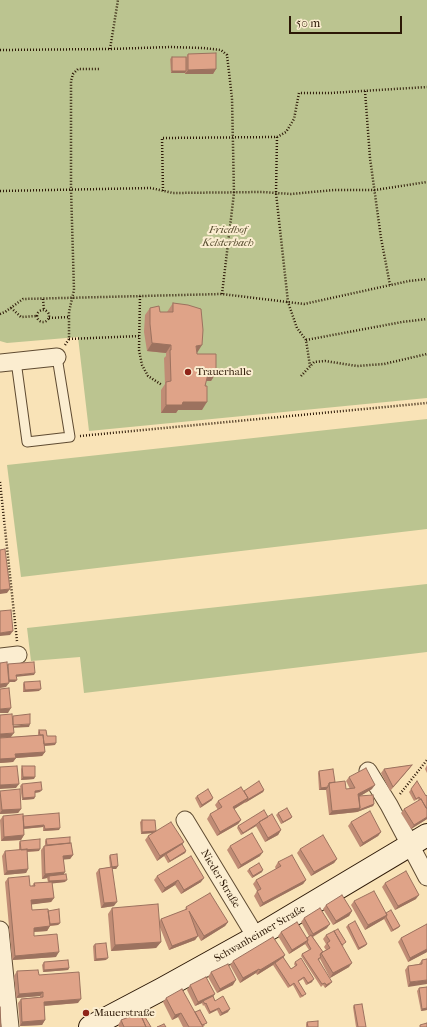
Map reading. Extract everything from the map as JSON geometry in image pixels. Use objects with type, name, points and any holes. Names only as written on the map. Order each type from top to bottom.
[{"type":"street","points":[[8,362],[57,357]]},
{"type":"street","points":[[0,656],[18,655]]},
{"type":"street","points":[[368,771],[389,804],[419,840],[427,877]]},
{"type":"street","name":"Nieder Straße","points":[[185,820],[256,937]]},
{"type":"street","name":"Schwanheimer Straße","points":[[90,1027],[256,937],[419,840]]},
{"type":"street","points":[[0,930],[10,1027]]},
{"type":"lane","points":[[8,362],[27,442],[70,437],[57,357]]},
{"type":"path","points":[[110,49],[118,0]]},
{"type":"path","points":[[0,50],[170,47],[221,50],[228,55],[232,98],[234,192],[222,294]]},
{"type":"path","points":[[99,69],[78,69],[73,74],[71,81],[71,190],[74,290],[71,298],[69,339],[139,336]]},
{"type":"path","points":[[163,191],[162,138],[277,138],[286,132],[294,119],[299,92],[427,87]]},
{"type":"path","points":[[365,90],[370,158],[380,238],[390,285]]},
{"type":"path","points":[[277,138],[276,193],[288,302],[297,328],[306,340],[310,366]]},
{"type":"path","points":[[0,191],[151,188],[173,193],[234,192],[291,194],[334,190],[375,190],[427,182]]},
{"type":"path","points":[[0,314],[23,299],[222,294],[304,304],[390,285],[427,279]]},
{"type":"path","points":[[140,296],[139,350],[142,365],[148,376],[162,385]]},
{"type":"path","points":[[43,299],[44,310],[48,312],[49,318]]},
{"type":"path","points":[[11,308],[21,317],[37,316]]},
{"type":"path","points":[[37,316],[39,311],[44,310]]},
{"type":"path","points":[[37,316],[42,322],[45,322],[49,318],[69,318]]},
{"type":"path","points":[[306,340],[402,322],[427,319]]},
{"type":"path","points":[[301,376],[314,362],[325,361],[357,366],[384,364],[427,354]]},
{"type":"path","points":[[70,437],[427,403]]},
{"type":"path","points":[[0,482],[18,655]]},
{"type":"path","points":[[389,804],[398,797],[427,760]]},
{"type":"green space","name":"Friedhof Kelsterbach","points":[[0,0],[427,0],[427,398],[89,431],[78,337],[7,343],[0,341]]},
{"type":"green space","points":[[427,419],[427,529],[21,577],[7,465]]},
{"type":"green space","points":[[427,584],[427,652],[84,693],[80,657],[31,661],[27,628]]},
{"type":"building","points":[[216,53],[216,69],[188,70],[188,54]]},
{"type":"building","points":[[172,57],[186,57],[186,71],[172,71]]},
{"type":"building","name":"Trauerhalle","points":[[173,303],[201,309],[203,330],[202,345],[196,346],[197,354],[216,354],[216,373],[208,374],[205,386],[207,386],[207,402],[183,402],[182,405],[166,405],[166,382],[171,381],[171,345],[152,343],[150,308],[159,306],[160,312],[173,312]]},
{"type":"building","points":[[5,549],[10,589],[0,590],[0,550]]},
{"type":"building","points":[[11,610],[13,631],[0,633],[0,611]]},
{"type":"building","points":[[7,662],[9,683],[0,684],[0,663]]},
{"type":"building","points":[[34,662],[35,673],[16,675],[17,680],[9,680],[8,664]]},
{"type":"building","points":[[40,681],[41,689],[25,690],[24,682]]},
{"type":"building","points":[[9,688],[11,708],[0,709],[0,689]]},
{"type":"building","points":[[12,714],[14,733],[0,734],[0,715]]},
{"type":"building","points":[[30,714],[30,724],[13,725],[13,716]]},
{"type":"building","points":[[39,730],[46,730],[47,736],[56,736],[56,743],[44,744],[43,735],[40,735]]},
{"type":"building","points":[[43,735],[45,752],[15,754],[16,758],[0,759],[0,738]]},
{"type":"building","points":[[412,765],[393,787],[384,769]]},
{"type":"building","points":[[17,766],[19,784],[0,785],[0,767]]},
{"type":"building","points":[[22,766],[35,766],[35,777],[23,777]]},
{"type":"building","points":[[366,768],[375,785],[358,794],[360,808],[332,811],[329,783],[345,781],[346,789],[355,788],[349,777]]},
{"type":"building","points":[[333,769],[335,782],[329,783],[328,787],[321,788],[319,771]]},
{"type":"building","points":[[259,781],[264,790],[247,800],[248,798],[244,791]]},
{"type":"building","points":[[417,781],[426,796],[427,795],[427,808],[419,797],[416,799],[411,789]]},
{"type":"building","points":[[41,782],[42,790],[35,791],[35,797],[23,798],[22,784]]},
{"type":"building","points":[[241,787],[248,798],[233,807],[241,820],[220,832],[210,814],[222,807],[218,801]]},
{"type":"building","points":[[20,789],[21,809],[2,810],[0,791]]},
{"type":"building","points":[[208,789],[213,798],[202,805],[197,796]]},
{"type":"building","points":[[373,795],[374,804],[359,810],[359,796]]},
{"type":"building","points":[[421,799],[427,809],[427,817],[414,825],[404,809]]},
{"type":"building","points":[[287,808],[292,817],[283,822],[278,813]]},
{"type":"building","points":[[264,810],[268,817],[243,833],[238,826]]},
{"type":"building","points":[[370,811],[381,832],[363,843],[351,822]]},
{"type":"building","points":[[59,813],[60,828],[45,829],[44,825],[24,827],[23,816]]},
{"type":"building","points":[[23,814],[24,835],[4,837],[3,816]]},
{"type":"building","points":[[272,814],[281,830],[268,838],[259,822]]},
{"type":"building","points":[[142,820],[155,820],[156,831],[142,832]]},
{"type":"building","points":[[171,822],[184,842],[160,856],[148,836]]},
{"type":"building","points":[[252,833],[263,852],[241,865],[230,846]]},
{"type":"building","points":[[323,835],[337,859],[314,872],[300,849]]},
{"type":"building","points":[[70,837],[70,843],[47,845],[46,839]]},
{"type":"building","points":[[40,839],[40,849],[21,850],[20,841]]},
{"type":"building","points":[[71,843],[73,855],[63,856],[65,872],[45,874],[44,846]]},
{"type":"building","points":[[182,844],[186,851],[170,861],[166,854]]},
{"type":"building","points":[[27,849],[28,869],[7,871],[5,851]]},
{"type":"building","points":[[117,854],[118,866],[112,867],[110,855]]},
{"type":"building","points":[[292,855],[306,880],[263,903],[257,891],[261,889],[256,880],[281,866],[278,862]]},
{"type":"building","points":[[191,856],[204,878],[184,890],[178,880],[165,888],[157,876]]},
{"type":"building","points":[[259,863],[263,870],[253,876],[249,869]]},
{"type":"building","points":[[112,867],[117,902],[104,903],[99,869]]},
{"type":"building","points":[[406,871],[419,895],[398,906],[385,883]]},
{"type":"building","points":[[66,874],[67,880],[49,881],[49,876]]},
{"type":"building","points":[[29,876],[30,886],[35,886],[34,883],[52,882],[54,898],[31,900],[32,910],[48,909],[50,926],[34,928],[34,936],[57,934],[59,952],[15,956],[8,878]]},
{"type":"building","points":[[374,891],[387,915],[368,925],[354,901]]},
{"type":"building","points":[[210,893],[228,922],[204,936],[189,911],[198,936],[172,946],[161,919],[187,909],[186,907]]},
{"type":"building","points":[[342,895],[352,911],[336,921],[326,905]]},
{"type":"building","points":[[158,904],[161,942],[115,945],[112,908]]},
{"type":"building","points":[[320,908],[330,924],[313,934],[304,918]]},
{"type":"building","points":[[59,909],[60,923],[50,924],[48,911]]},
{"type":"building","points":[[391,910],[400,926],[393,930],[386,917],[386,913]]},
{"type":"building","points":[[355,921],[367,944],[359,948],[348,925]]},
{"type":"building","points":[[297,922],[308,940],[292,950],[281,932]]},
{"type":"building","points":[[427,924],[427,949],[410,958],[401,938]]},
{"type":"building","points":[[338,929],[346,942],[342,945],[334,931]]},
{"type":"building","points":[[334,931],[352,963],[333,973],[321,953],[330,948],[327,943],[330,941],[326,935]]},
{"type":"building","points":[[311,935],[323,952],[320,955],[321,957],[318,959],[332,982],[326,985],[325,983],[322,984],[302,954],[311,949],[307,942],[307,938]]},
{"type":"building","points":[[273,937],[285,955],[243,978],[233,961]]},
{"type":"building","points":[[106,943],[108,958],[96,959],[95,944]]},
{"type":"building","points":[[283,957],[291,969],[297,965],[295,962],[301,958],[314,979],[308,983],[304,977],[298,981],[306,994],[302,996],[294,983],[290,986],[275,963]]},
{"type":"building","points":[[427,959],[427,980],[410,982],[408,966],[422,964],[422,960]]},
{"type":"building","points":[[68,960],[69,968],[44,970],[44,962]]},
{"type":"building","points":[[228,964],[236,980],[220,989],[211,972]]},
{"type":"building","points":[[38,970],[39,975],[79,972],[81,999],[44,1002],[45,1020],[22,1022],[21,999],[43,997],[43,992],[19,994],[17,971]]},
{"type":"building","points":[[206,977],[215,994],[198,1002],[190,985]]},
{"type":"building","points":[[427,987],[427,1008],[422,1009],[419,988]]},
{"type":"building","points":[[182,989],[203,1027],[189,1027],[181,1013],[175,1015],[166,998]]},
{"type":"building","points":[[213,996],[215,1001],[223,996],[230,1009],[222,1013],[219,1008],[210,1012],[206,1003],[205,1004],[203,1001]]},
{"type":"building","points":[[362,1004],[366,1027],[358,1027],[354,1005]]},
{"type":"building","points":[[200,1010],[207,1023],[202,1025],[195,1012]]},
{"type":"building","points":[[140,1013],[146,1027],[124,1027],[121,1020]]},
{"type":"building","points":[[145,1017],[151,1027],[146,1027],[142,1018]]},
{"type":"building","points":[[318,1021],[318,1027],[308,1027],[307,1022]]},
{"type":"building","points":[[427,1023],[427,1027],[420,1027],[420,1025]]},
{"type":"building","points":[[164,1024],[166,1027],[157,1027]]},
{"type":"place","name":"Trauerhalle","points":[[188,372]]},
{"type":"place","name":"Mauerstraße","points":[[86,1013]]}]
